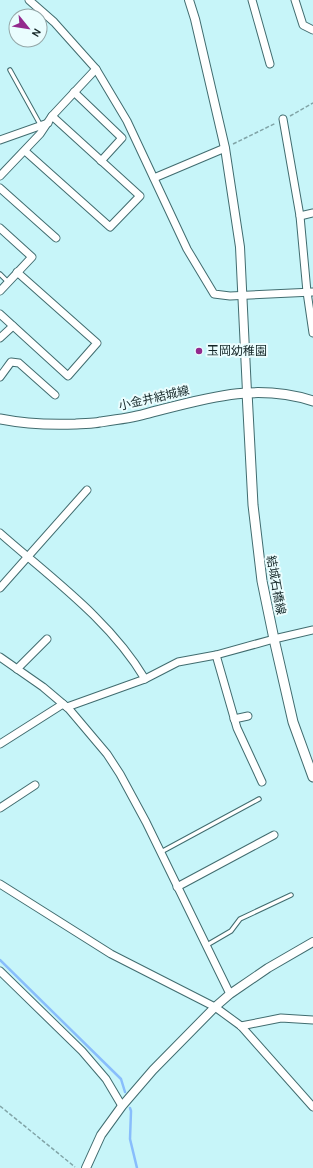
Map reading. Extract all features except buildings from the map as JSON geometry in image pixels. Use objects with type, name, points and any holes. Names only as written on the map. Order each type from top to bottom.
[{"type":"main road","name":"小金井結城線","points":[[0,420],[49,425],[98,423],[144,414],[195,401],[247,392],[288,394],[313,402]]},
{"type":"main road","name":"結城石橋線","points":[[247,392],[253,505],[262,581],[293,722],[311,765],[313,777]]},
{"type":"street","points":[[28,0],[54,22],[96,68],[127,121],[187,249],[214,294],[230,296],[310,292]]},
{"type":"street","points":[[189,0],[225,148],[240,247],[247,392]]},
{"type":"street","points":[[252,0],[270,64]]},
{"type":"street","points":[[296,0],[303,25],[313,30]]},
{"type":"street","points":[[0,175],[25,151],[96,68]]},
{"type":"street","points":[[74,92],[122,138],[101,161]]},
{"type":"street","points":[[283,119],[300,216],[310,292],[313,333]]},
{"type":"street","points":[[0,140],[41,126],[50,120]]},
{"type":"street","points":[[25,151],[110,228],[140,196],[101,161],[50,120]]},
{"type":"street","points":[[154,178],[225,148]]},
{"type":"street","points":[[0,188],[56,238]]},
{"type":"street","points":[[300,216],[313,213]]},
{"type":"street","points":[[0,228],[32,257],[0,291]]},
{"type":"street","points":[[0,314],[68,376],[97,343],[17,272]]},
{"type":"street","points":[[0,338],[13,326]]},
{"type":"street","points":[[0,377],[11,362],[19,363],[55,395]]},
{"type":"street","points":[[0,588],[87,490]]},
{"type":"street","points":[[0,533],[100,621],[135,661],[145,679]]},
{"type":"street","points":[[0,744],[65,705],[145,679],[178,662],[216,655],[313,630]]},
{"type":"street","points":[[17,669],[47,639]]},
{"type":"street","points":[[216,655],[237,728],[262,782]]},
{"type":"street","points":[[0,657],[43,687],[65,705],[108,754],[146,822],[230,994]]},
{"type":"street","points":[[234,719],[248,716]]},
{"type":"street","points":[[0,808],[35,785]]},
{"type":"street","points":[[177,887],[274,835]]},
{"type":"street","points":[[0,884],[111,954],[216,1007],[241,1026],[313,1106]]},
{"type":"street","points":[[86,1168],[101,1136],[122,1106],[153,1070],[216,1007],[230,994],[268,968],[313,942]]},
{"type":"street","points":[[0,971],[82,1051],[106,1079],[122,1106]]},
{"type":"street","points":[[241,1026],[281,1018],[313,1020]]},
{"type":"lane","points":[[10,70],[41,126]]},
{"type":"lane","points":[[0,274],[8,282]]},
{"type":"lane","points":[[160,853],[259,799]]},
{"type":"lane","points":[[206,945],[231,931],[240,920],[291,895]]},
{"type":"path","points":[[225,148],[313,103]]},
{"type":"path","points":[[0,1106],[75,1167]]},
{"type":"waterway","points":[[0,960],[121,1079],[125,1092]]},
{"type":"waterway","points":[[130,1108],[130,1139],[137,1168]]},
{"type":"place","name":"玉岡幼稚園","points":[[199,351]]}]
